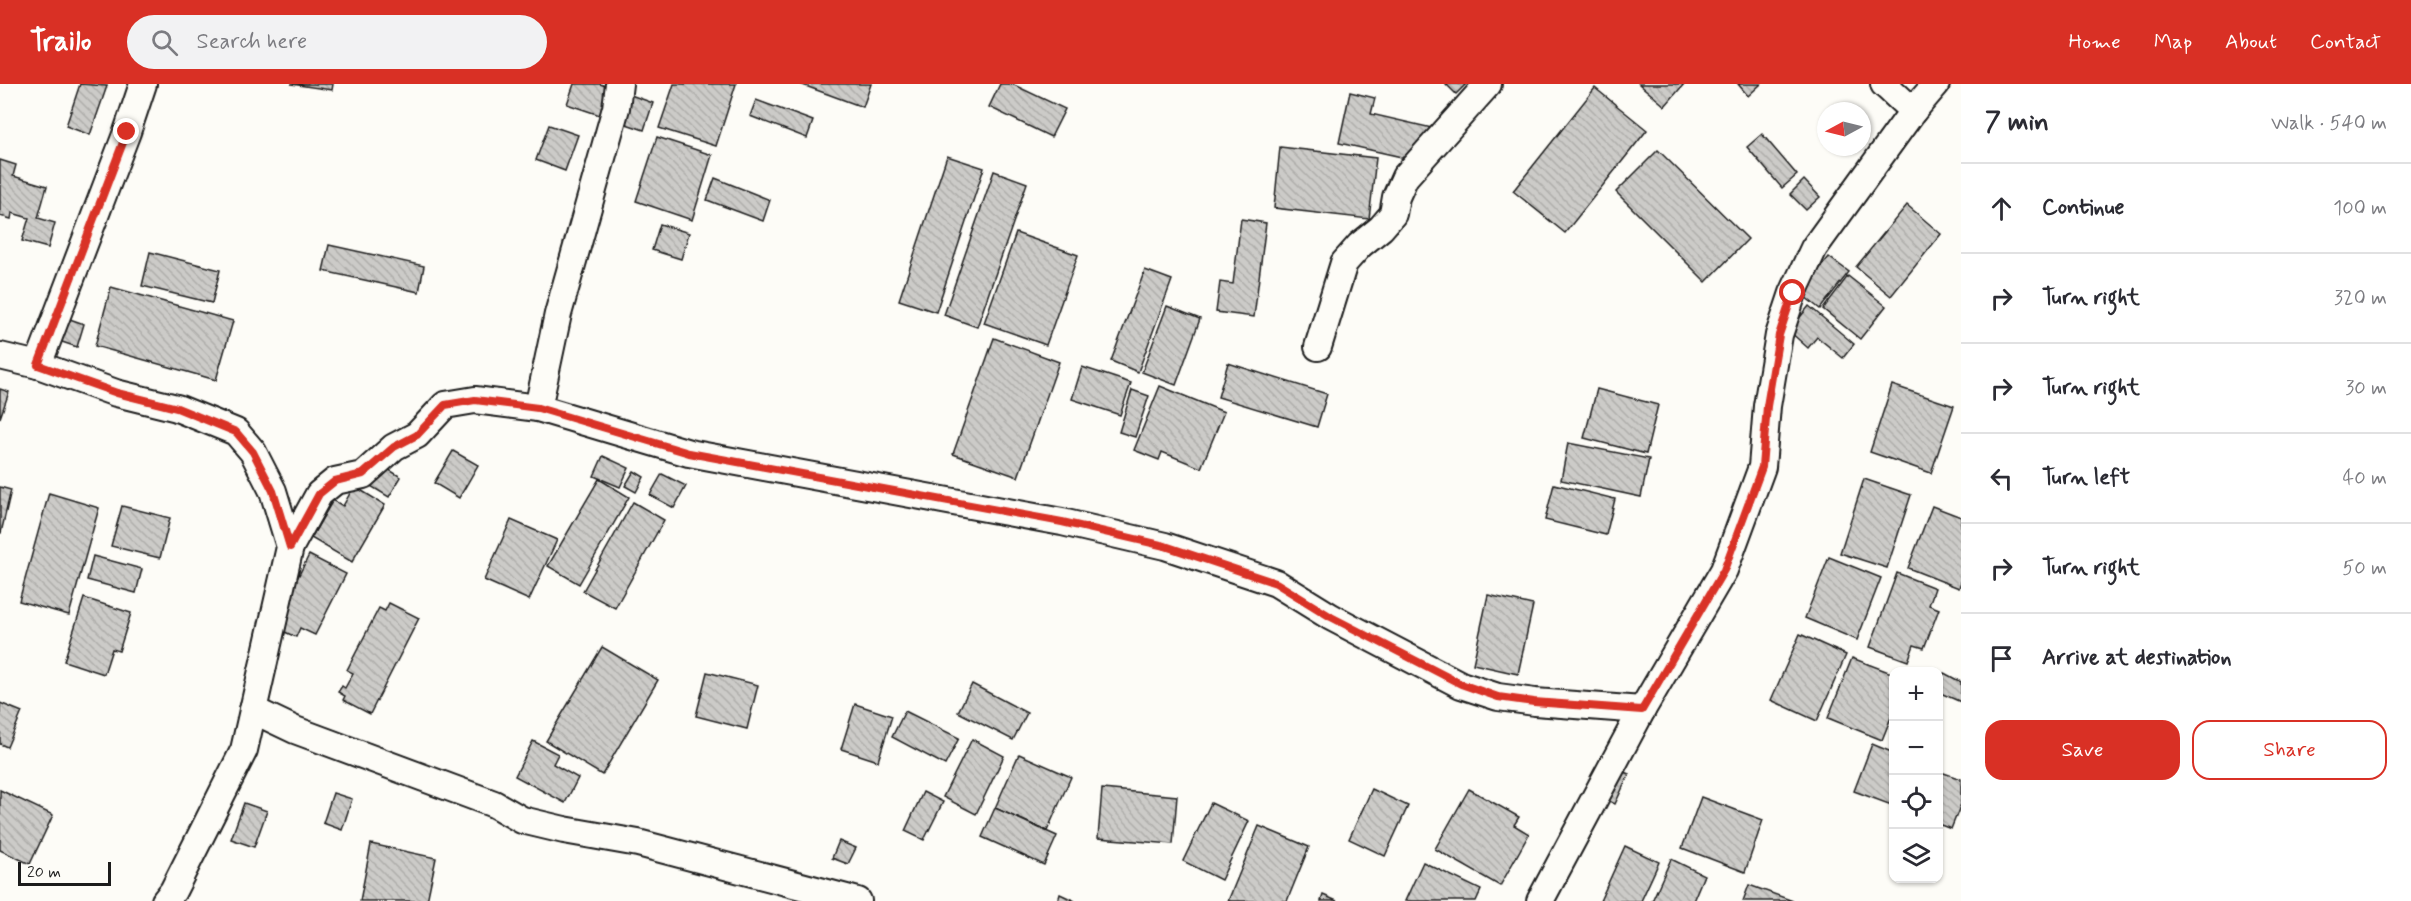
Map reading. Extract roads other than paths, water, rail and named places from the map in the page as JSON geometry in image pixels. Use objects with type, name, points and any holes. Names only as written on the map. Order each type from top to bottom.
[{"type":"street","points":[[38,365],[127,132],[143,84]]},
{"type":"street","points":[[538,408],[558,314],[616,108],[619,84]]},
{"type":"street","points":[[1318,347],[1344,263],[1393,214],[1396,197],[1405,177],[1488,84]]},
{"type":"street","points":[[1884,84],[1913,111]]},
{"type":"street","points":[[1540,901],[1642,710],[1724,570],[1762,467],[1767,406],[1779,335],[1801,275],[1814,248],[1913,111],[1936,84]]},
{"type":"street","points":[[0,356],[38,365],[117,393],[177,408],[236,432],[253,452],[273,491],[290,547]]},
{"type":"street","points":[[165,901],[174,891],[244,750],[290,547],[319,494],[335,481],[363,474],[394,447],[417,435],[445,405],[475,400],[538,408],[689,453],[1062,522],[1165,546],[1276,583],[1331,617],[1461,684],[1498,697],[1642,710]]},
{"type":"street","points":[[253,710],[295,730],[494,804],[522,820],[638,843],[858,901]]}]
